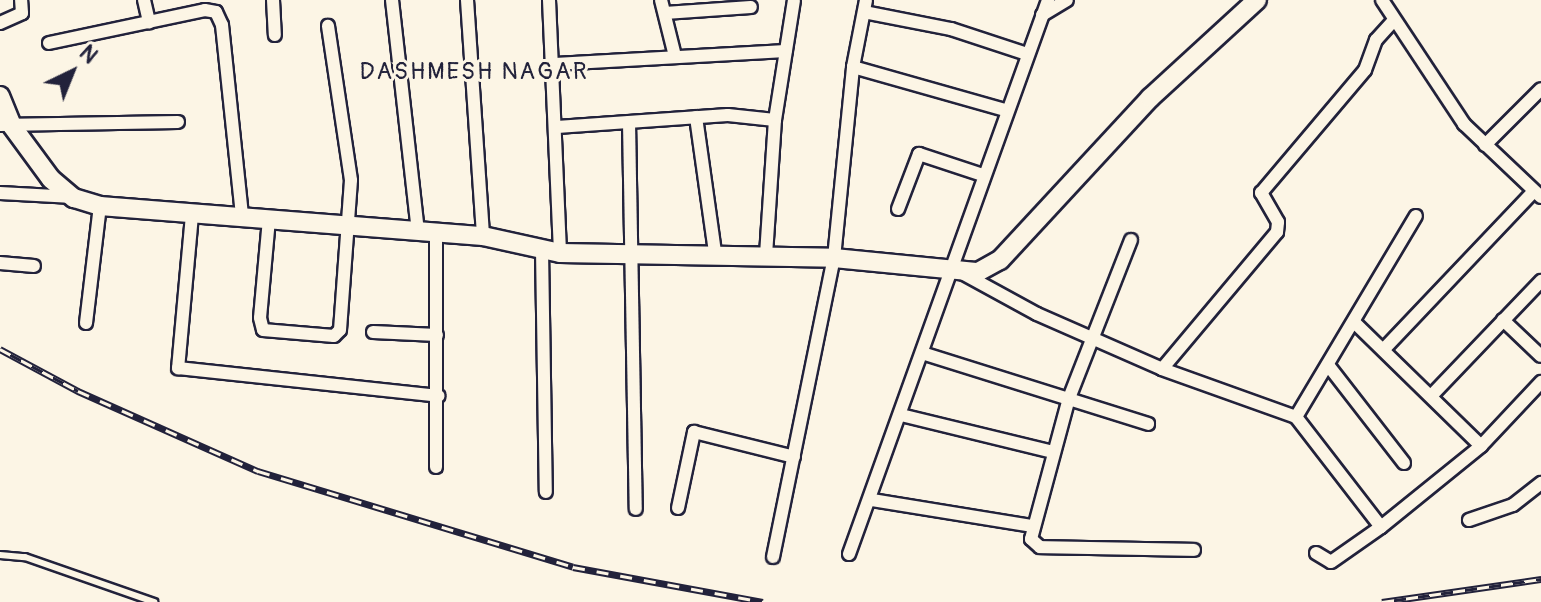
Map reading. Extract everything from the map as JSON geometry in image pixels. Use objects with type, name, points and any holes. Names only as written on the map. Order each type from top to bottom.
[{"type":"street","points":[[0,23],[22,13],[21,0]]},
{"type":"street","points":[[144,0],[149,22]]},
{"type":"street","points":[[273,0],[275,35]]},
{"type":"street","points":[[392,0],[427,231],[437,335],[436,467]]},
{"type":"street","points":[[467,0],[483,236]]},
{"type":"street","points":[[546,492],[557,127],[549,0]]},
{"type":"street","points":[[766,255],[775,120],[794,0]]},
{"type":"street","points":[[849,554],[872,500],[922,353],[956,273],[983,175],[1048,0]]},
{"type":"street","points":[[1042,15],[1067,0]]},
{"type":"street","points":[[0,193],[74,198],[100,206],[192,215],[242,216],[351,228],[483,236],[551,252],[715,253],[834,258],[956,273],[978,272],[1000,260],[1150,98],[1257,0]]},
{"type":"street","points":[[1382,0],[1450,107],[1485,145],[1538,194],[1385,348]]},
{"type":"street","points":[[675,56],[663,7],[716,4],[751,7]]},
{"type":"street","points":[[773,557],[834,258],[853,67],[865,6],[1027,54]]},
{"type":"street","points":[[49,43],[205,10],[220,18],[242,216]]},
{"type":"street","points":[[1162,369],[1277,232],[1278,222],[1261,193],[1365,70],[1376,40],[1393,21]]},
{"type":"street","points":[[269,219],[260,318],[267,333],[339,333],[351,228],[349,161],[328,26]]},
{"type":"street","points":[[555,64],[786,51]]},
{"type":"street","points":[[853,67],[1005,110]]},
{"type":"street","points":[[1485,145],[1541,89]]},
{"type":"street","points":[[0,96],[6,126],[51,179],[74,198]]},
{"type":"street","points":[[557,127],[696,117],[775,120]]},
{"type":"street","points":[[696,117],[715,253]]},
{"type":"street","points":[[6,126],[178,122]]},
{"type":"street","points":[[629,122],[634,254],[636,509]]},
{"type":"street","points":[[898,209],[919,154],[983,175]]},
{"type":"street","points":[[86,323],[100,206]]},
{"type":"street","points":[[192,215],[178,368],[438,396]]},
{"type":"street","points":[[1296,417],[1416,216]]},
{"type":"street","points":[[1131,240],[1069,398],[1031,539],[1040,547],[1194,550]]},
{"type":"street","points":[[0,263],[34,266]]},
{"type":"street","points":[[956,273],[1162,369],[1296,417],[1381,527]]},
{"type":"street","points":[[1432,395],[1541,281]]},
{"type":"street","points":[[1503,320],[1541,356]]},
{"type":"street","points":[[1354,322],[1385,348],[1481,446]]},
{"type":"street","points":[[373,332],[437,335]]},
{"type":"street","points":[[922,353],[1148,424]]},
{"type":"street","points":[[1328,365],[1404,463]]},
{"type":"street","points":[[1316,553],[1331,562],[1381,527],[1481,446],[1541,382]]},
{"type":"street","points":[[901,415],[1053,452]]},
{"type":"street","points":[[678,508],[694,432],[794,457]]},
{"type":"street","points":[[1469,520],[1513,505],[1541,483]]},
{"type":"street","points":[[872,500],[1033,526]]},
{"type":"lane","points":[[0,555],[34,559],[154,602]]},
{"type":"railway","points":[[0,349],[78,391],[258,471],[573,567],[763,602]]},
{"type":"railway","points":[[1382,602],[1541,579]]},
{"type":"district","name":"DASHMESH NAGAR","points":[[474,72]]}]
